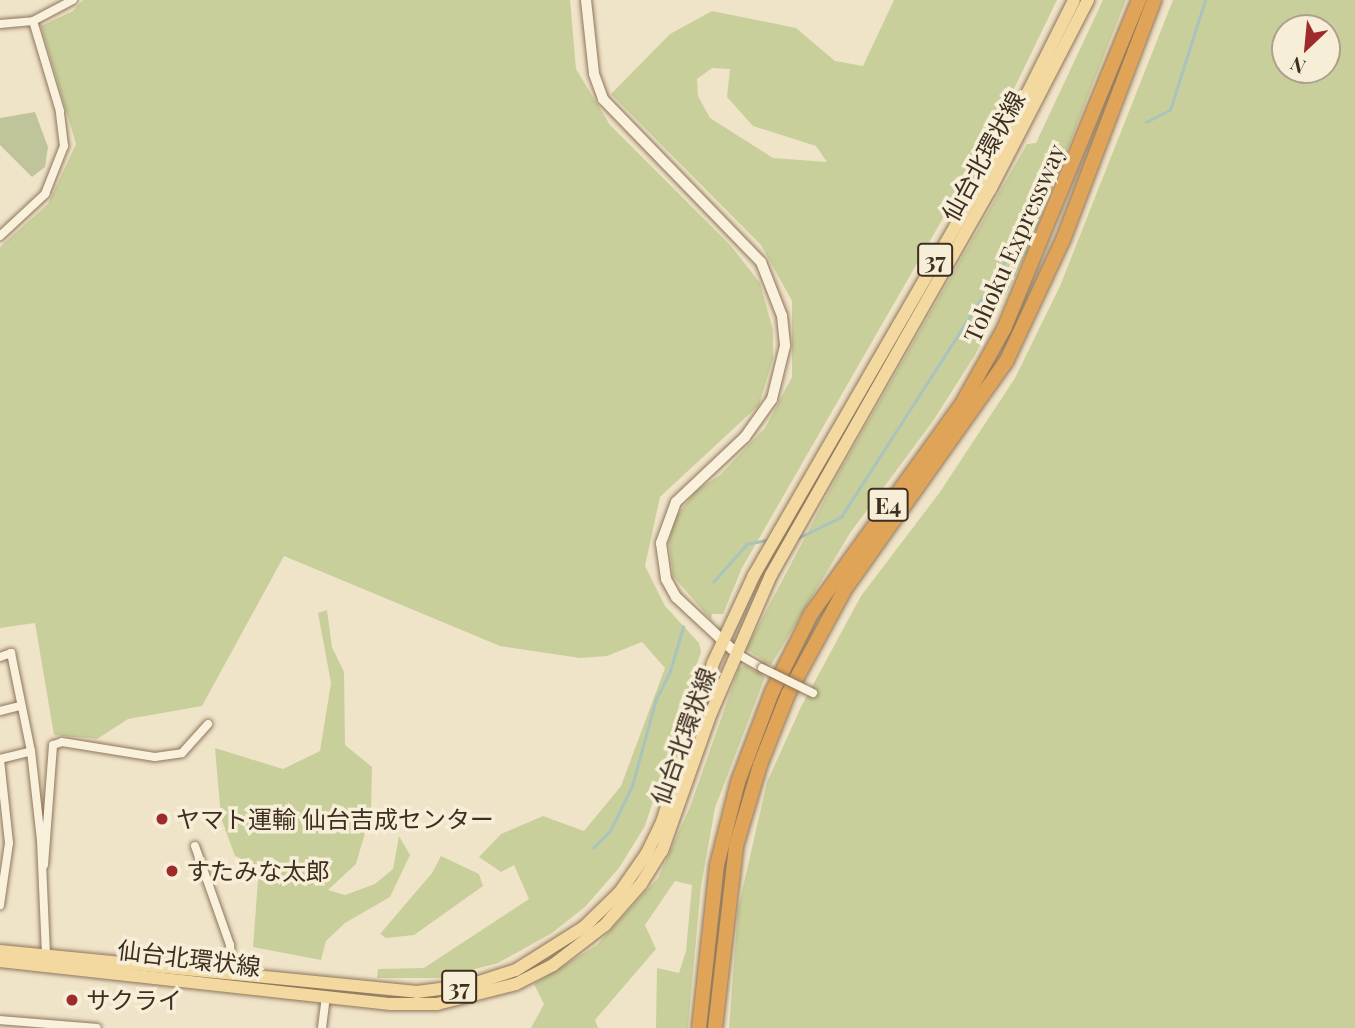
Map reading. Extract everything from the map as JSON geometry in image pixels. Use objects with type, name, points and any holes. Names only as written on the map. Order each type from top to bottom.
[{"type":"highway","name":"Tohoku Expressway","points":[[699,1028],[717,865],[738,782],[772,692],[811,614],[962,404],[1004,330],[1139,0]]},
{"type":"highway","name":"Tohoku Expressway","points":[[715,1028],[736,846],[777,719],[845,589],[1006,362],[1063,240],[1154,0]]},
{"type":"main road","name":"仙台北環状線","points":[[0,951],[46,953],[388,991],[443,990],[516,970],[563,944],[620,891],[647,853],[666,812],[722,643],[754,575],[997,154],[1074,0]]},
{"type":"main road","name":"仙台北環状線","points":[[0,961],[391,1004],[457,1001],[516,984],[589,939],[630,898],[662,851],[736,653],[771,575],[990,190],[1088,0]]},
{"type":"street","points":[[0,24],[33,21],[73,0]]},
{"type":"street","points":[[586,0],[594,74],[603,99],[761,262],[782,316],[783,365],[772,399],[745,438],[676,502],[661,543],[666,579],[676,597],[722,643],[762,668],[813,693]]},
{"type":"street","points":[[0,236],[45,194],[64,146],[60,111],[33,21]]},
{"type":"street","points":[[0,657],[11,653],[31,751],[46,953]]},
{"type":"street","points":[[0,711],[20,706]]},
{"type":"street","points":[[42,871],[47,858],[53,746],[62,742],[155,757],[182,753],[208,724]]},
{"type":"street","points":[[0,905],[9,843],[0,760],[31,751]]},
{"type":"street","points":[[195,846],[230,945],[231,974]]},
{"type":"street","points":[[322,1028],[326,996]]},
{"type":"street","points":[[0,1020],[97,1028]]},
{"type":"green space","points":[[83,0],[570,0],[576,69],[610,125],[731,246],[760,283],[773,330],[773,359],[759,405],[660,497],[645,566],[665,606],[699,643],[701,652],[645,826],[619,868],[585,907],[552,933],[498,963],[441,978],[377,978],[378,969],[424,968],[529,899],[514,865],[501,872],[479,857],[501,834],[543,816],[584,831],[621,786],[665,668],[642,642],[607,656],[580,658],[500,646],[284,556],[202,706],[128,719],[97,739],[54,735],[35,623],[0,628],[0,247],[48,204],[76,144],[41,26],[73,11]]},
{"type":"green space","points":[[894,0],[1057,0],[996,126],[742,568],[723,614],[712,614],[711,620],[673,576],[669,541],[674,519],[696,491],[720,475],[765,428],[792,377],[792,301],[761,245],[611,94],[670,34],[712,11],[796,28],[835,61],[863,66]],"holes":[[[712,68],[730,69],[727,97],[753,126],[816,146],[827,162],[773,158],[710,118],[698,96],[697,79]]]},
{"type":"green space","points":[[1103,0],[1126,0],[1026,254],[975,355],[933,421],[850,533],[771,665],[746,649],[841,469],[1027,144],[1036,143]]},
{"type":"green space","points":[[1173,0],[1355,0],[1355,1028],[729,1028],[738,909],[767,782],[801,707],[861,596],[940,492],[1015,378],[1060,286]]},
{"type":"green space","points":[[35,112],[48,147],[45,167],[32,177],[0,145],[0,118]]},
{"type":"green space","points":[[327,610],[332,647],[344,672],[345,745],[372,767],[371,812],[356,864],[328,890],[345,895],[375,884],[393,869],[399,836],[410,855],[390,897],[345,923],[326,941],[321,960],[253,947],[259,867],[235,856],[221,818],[215,748],[283,769],[320,751],[331,683],[318,613]]},
{"type":"green space","points":[[745,665],[765,677],[715,808],[701,886],[688,1028],[656,1028],[657,968],[679,973],[686,951],[692,885],[675,881],[645,925],[656,949],[595,1020],[598,1028],[531,1028],[544,1004],[534,984],[597,945],[658,878],[690,807],[739,668]]},
{"type":"green space","points":[[441,856],[479,874],[483,886],[414,935],[386,938],[380,934],[432,873]]},
{"type":"waterway","points":[[1146,122],[1170,110],[1205,0]]},
{"type":"waterway","points":[[798,538],[841,517],[1017,243]]},
{"type":"waterway","points":[[713,582],[747,544],[771,539]]},
{"type":"waterway","points":[[593,848],[610,831],[632,786],[656,699],[670,671],[683,627]]},
{"type":"place","name":"ヤマト運輸 仙台吉成センター","points":[[162,819]]},
{"type":"place","name":"すたみな太郎","points":[[172,871]]},
{"type":"place","name":"サクライ","points":[[72,1000]]}]
